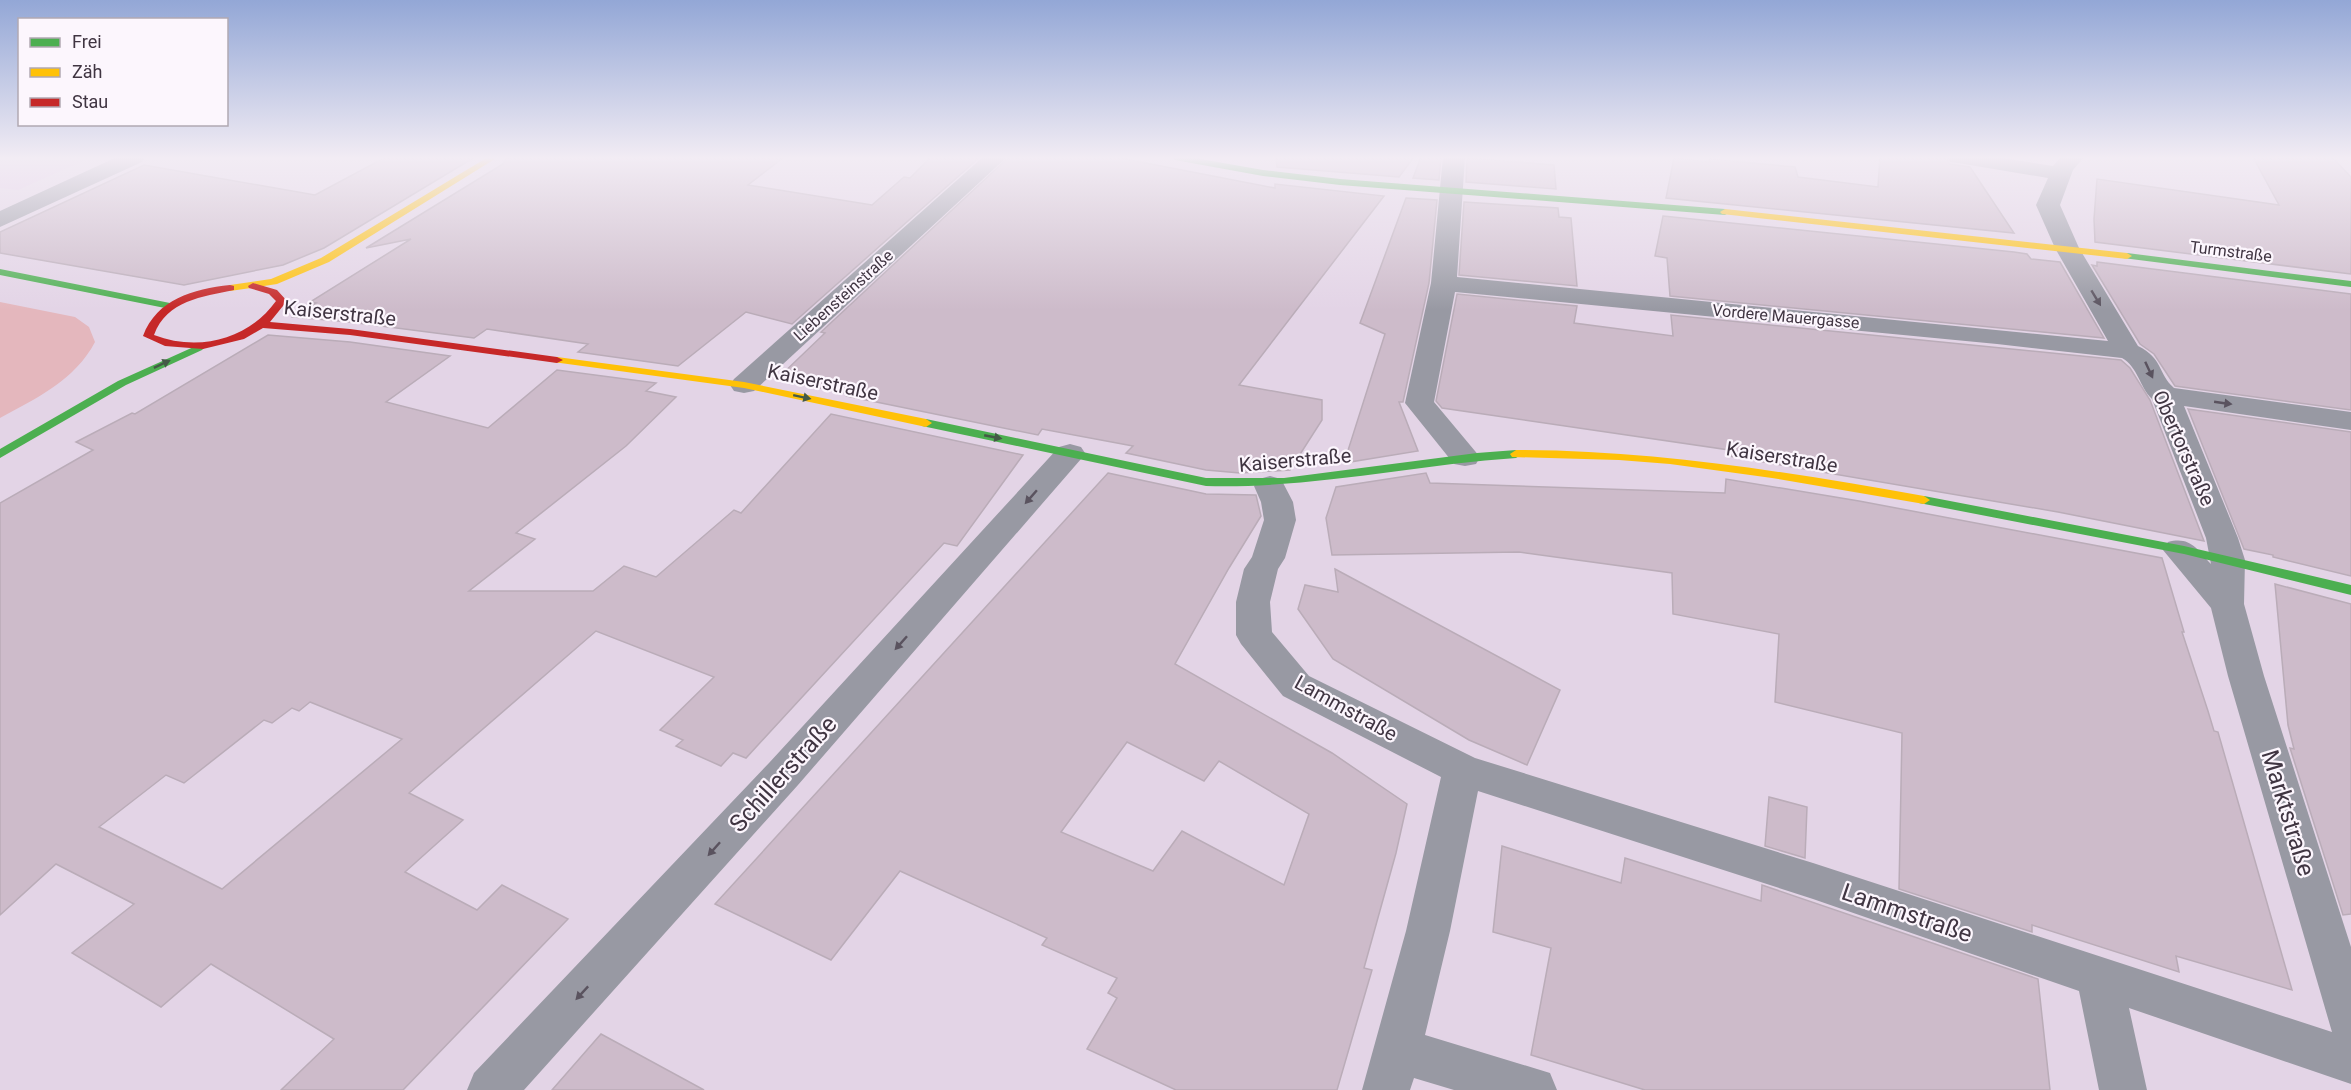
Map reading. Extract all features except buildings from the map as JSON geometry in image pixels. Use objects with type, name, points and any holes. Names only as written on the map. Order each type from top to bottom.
[{"type":"street","points":[[0,220],[26,208]]},
{"type":"street","points":[[278,294],[310,268],[411,208]]},
{"type":"street","name":"Liebensteinstraße","points":[[744,385],[940,208]]},
{"type":"street","points":[[1449,208],[1444,283],[1419,403],[1465,457]]},
{"type":"street","name":"Turmstraße","points":[[1675,208],[2067,248],[2351,284]]},
{"type":"street","name":"Obertorstraße","points":[[2049,208],[2067,248],[2128,351],[2140,355],[2145,360],[2159,391],[2165,395],[2245,564]]},
{"type":"street","points":[[253,286],[310,268]]},
{"type":"street","points":[[0,272],[170,306]]},
{"type":"street","name":"Vordere Mauergasse","points":[[1444,283],[2021,338],[2128,351]]},
{"type":"street","points":[[122,383],[149,351],[202,346],[223,341],[262,325],[280,308],[282,301],[278,294],[269,289],[253,286],[238,286],[202,293],[170,306],[156,316],[148,327],[149,351]]},
{"type":"street","name":"Kaiserstraße","points":[[262,325],[350,332],[744,385],[1206,482],[1270,486],[1465,457],[1570,454],[1659,459],[1754,470],[2070,527],[2245,564],[2351,590]]},
{"type":"street","points":[[0,454],[122,383],[202,346]]},
{"type":"street","points":[[2165,395],[2351,421]]},
{"type":"street","name":"Schillerstraße","points":[[491,1090],[626,947],[1070,453]]},
{"type":"street","name":"Lammstraße","points":[[1270,486],[1277,502],[1280,520],[1268,558],[1261,569],[1253,602],[1254,634],[1296,686],[1462,770],[1813,881],[2351,1061]]},
{"type":"street","name":"Marktstraße","points":[[2180,550],[2227,604],[2351,1021]]},
{"type":"street","name":"Marktstraße","points":[[2227,604],[2245,564]]},
{"type":"street","points":[[1462,770],[1446,856],[1416,983],[1392,1070],[1533,1090]]},
{"type":"street","points":[[2100,978],[2123,1090]]},
{"type":"shaded area","points":[[0,302],[75,317],[89,327],[95,342],[77,367],[54,387],[0,418]]},
{"type":"traffic: fast","points":[[1672,208],[1725,212]]},
{"type":"traffic: fast","points":[[2127,256],[2351,284]]},
{"type":"traffic: fast","points":[[0,272],[170,306]]},
{"type":"traffic: fast","points":[[0,454],[122,383],[198,348]]},
{"type":"traffic: fast","points":[[926,423],[1206,482],[1284,482],[1438,461],[1516,454]]},
{"type":"traffic: fast","points":[[1924,500],[2184,550],[2351,590]]},
{"type":"traffic: slow","points":[[230,288],[273,282],[325,260],[411,208]]},
{"type":"traffic: slow","points":[[1725,212],[2127,256]]},
{"type":"traffic: slow","points":[[557,360],[744,385],[926,423]]},
{"type":"traffic: slow","points":[[1516,454],[1619,456],[1670,460],[1772,474],[1924,500]]},
{"type":"traffic: jam","points":[[230,288],[205,292],[180,300],[160,315],[148,336],[165,343],[183,346],[203,346],[241,337],[257,328],[271,316],[282,301],[273,292],[253,286]]},
{"type":"traffic: jam","points":[[262,325],[350,332],[557,360]]}]
